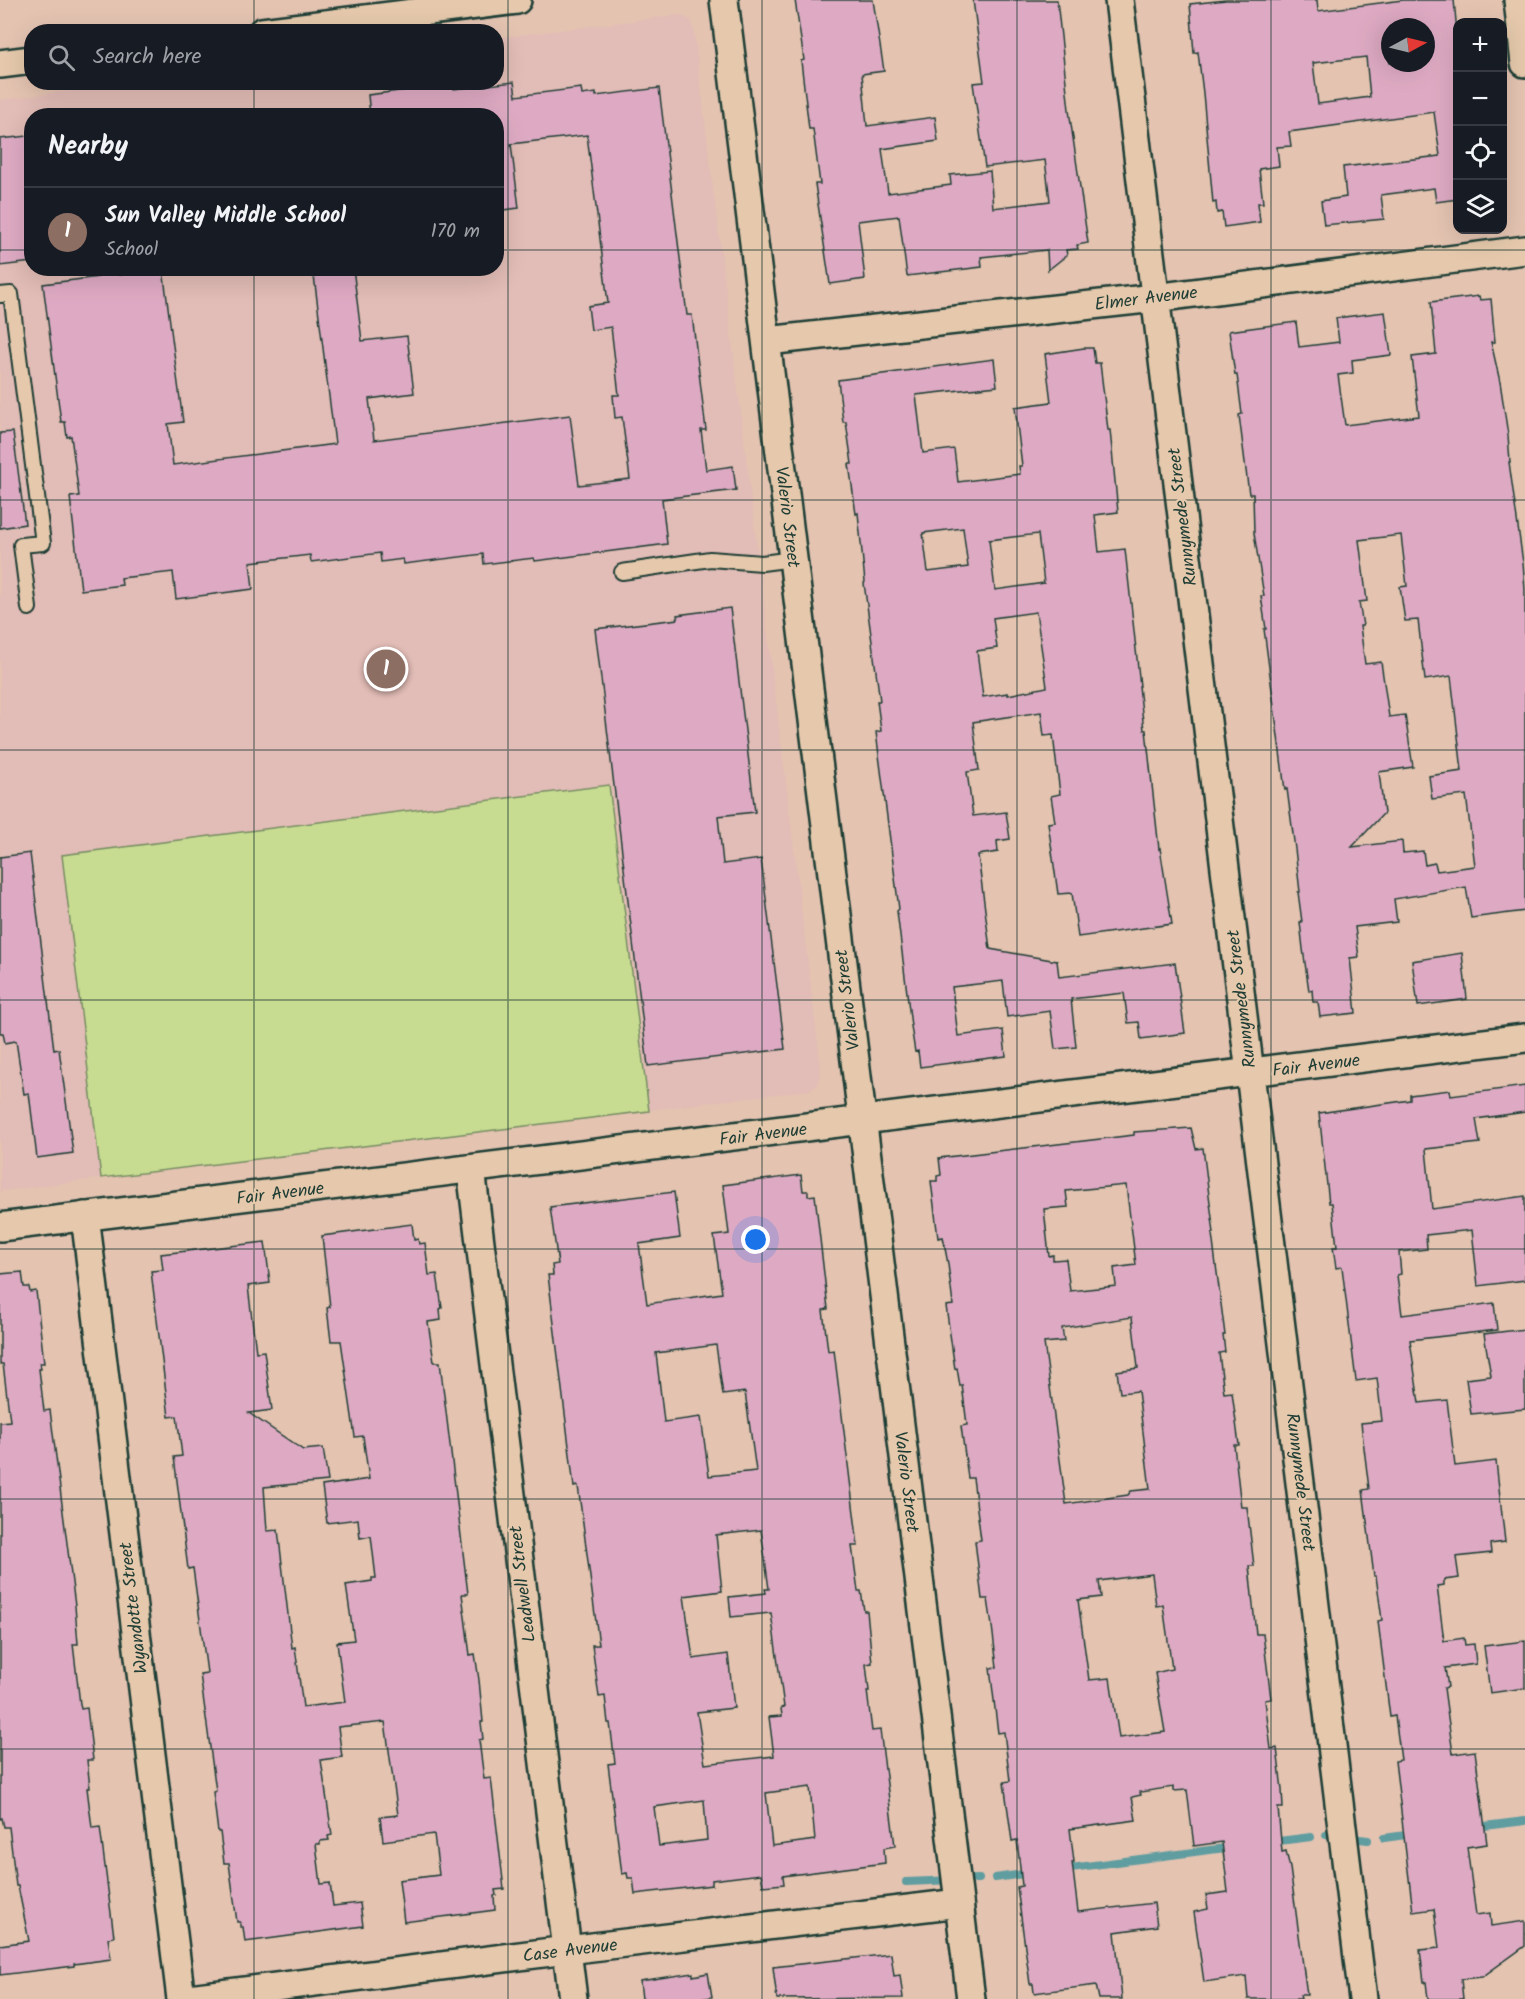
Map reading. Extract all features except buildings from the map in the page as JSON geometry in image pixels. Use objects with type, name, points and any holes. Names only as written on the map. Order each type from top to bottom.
[{"type":"street","points":[[326,24],[517,0]]},
{"type":"street","name":"Valerio Street","points":[[724,0],[971,1999]]},
{"type":"street","name":"Runnymede Street","points":[[1119,0],[1363,1999]]},
{"type":"street","points":[[1518,0],[1525,63]]},
{"type":"street","points":[[0,64],[24,61]]},
{"type":"street","name":"Elmer Avenue","points":[[767,341],[1155,298],[1525,250]]},
{"type":"street","name":"Fair Avenue","points":[[0,1227],[1525,1038]]},
{"type":"street","name":"Leadwell Street","points":[[471,1169],[573,1999]]},
{"type":"street","name":"Wyandotte Street","points":[[85,1216],[181,1999]]},
{"type":"street","name":"Case Avenue","points":[[181,1999],[959,1903]]},
{"type":"lane","points":[[0,295],[11,294],[43,543],[21,545],[29,608]]},
{"type":"lane","points":[[622,572],[710,559],[762,563],[793,559]]},
{"type":"shaded area","points":[[679,15],[691,20],[821,1070],[817,1085],[809,1090],[0,1191],[0,100],[77,90],[504,90],[504,37]]},
{"type":"green space","points":[[609,785],[649,1111],[101,1178],[62,855]]},
{"type":"waterway","points":[[1476,1827],[1525,1821]]},
{"type":"waterway","points":[[1384,1838],[1413,1834]]},
{"type":"waterway","points":[[1326,1835],[1368,1840]]},
{"type":"waterway","points":[[1271,1842],[1311,1837]]},
{"type":"waterway","points":[[1063,1869],[1233,1847]]},
{"type":"waterway","points":[[995,1878],[1030,1873]]},
{"type":"waterway","points":[[906,1882],[979,1879]]},
{"type":"place","name":"Sun Valley Middle School","points":[[386,669]]}]
